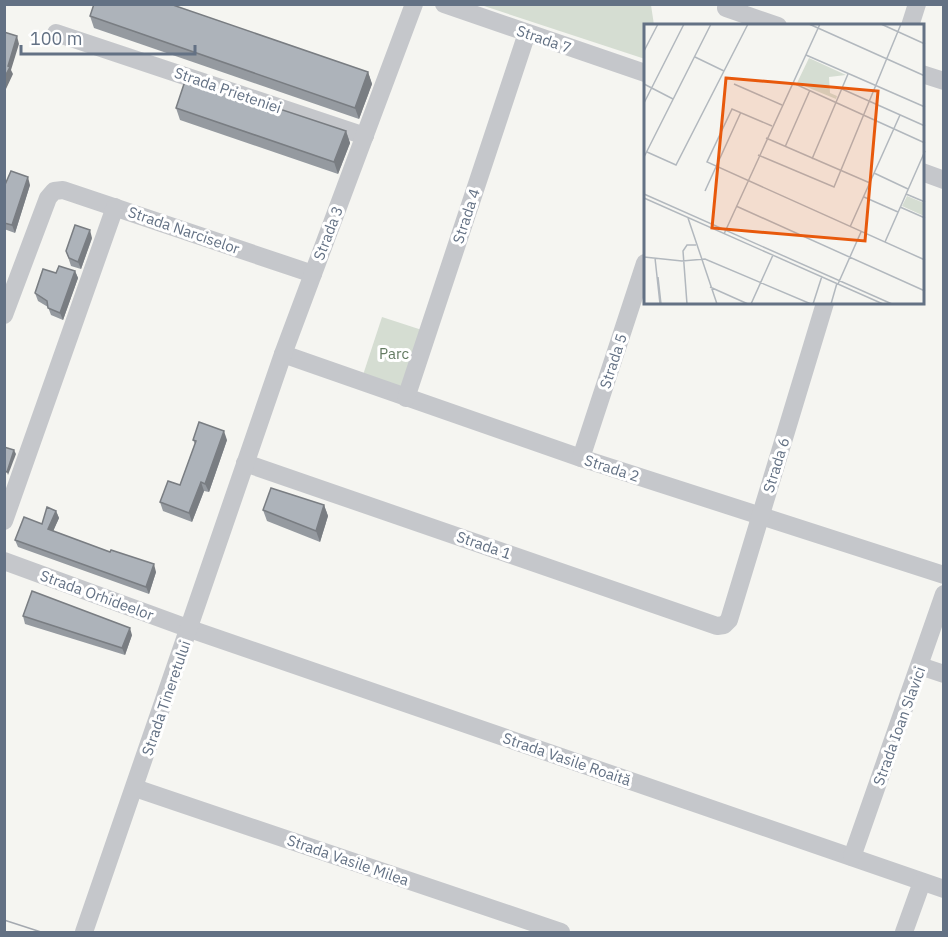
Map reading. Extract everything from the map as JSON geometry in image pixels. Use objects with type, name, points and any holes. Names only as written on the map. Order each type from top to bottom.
[{"type":"street","name":"Strada 3","points":[[245,463],[283,354],[414,4]]},
{"type":"street","name":"Strada 7","points":[[444,4],[644,73]]},
{"type":"street","points":[[911,24],[917,4]]},
{"type":"street","points":[[725,13],[770,24]]},
{"type":"street","name":"Strada Prieteniei","points":[[56,33],[365,136]]},
{"type":"street","name":"Strada 4","points":[[405,398],[527,33]]},
{"type":"street","points":[[924,75],[944,81]]},
{"type":"street","points":[[924,173],[944,180]]},
{"type":"street","name":"Strada Narciselor","points":[[4,315],[48,198],[54,191],[63,190],[313,274]]},
{"type":"street","points":[[4,520],[115,207]]},
{"type":"street","name":"Strada 5","points":[[581,458],[644,266]]},
{"type":"street","name":"Strada 6","points":[[724,625],[729,620],[825,304]]},
{"type":"street","name":"Strada 2","points":[[283,354],[581,458],[944,574]]},
{"type":"street","name":"Strada 1","points":[[245,463],[717,626],[724,625]]},
{"type":"street","name":"Strada Tineretului","points":[[84,933],[245,463]]},
{"type":"street","name":"Strada Orhideelor","points":[[4,561],[190,629]]},
{"type":"street","name":"Strada Ioan Slavici","points":[[852,857],[944,594]]},
{"type":"street","name":"Strada Vasile Roaită","points":[[190,629],[944,889]]},
{"type":"street","points":[[920,666],[944,674]]},
{"type":"street","name":"Strada Vasile Milea","points":[[135,788],[561,933]]},
{"type":"street","points":[[904,933],[922,882]]},
{"type":"green space","points":[[481,5],[651,5],[654,24],[644,24],[644,59]]},
{"type":"green space","name":"Parc","points":[[382,317],[425,331],[407,389],[363,375]]},
{"type":"building","points":[[94,4],[170,4],[368,72],[355,108],[90,16]]},
{"type":"building","points":[[4,32],[17,36],[8,66],[10,67],[4,78]]},
{"type":"building","points":[[186,78],[346,131],[334,162],[176,108]]},
{"type":"building","points":[[11,171],[28,177],[12,225],[4,223],[4,187]]},
{"type":"building","points":[[75,225],[90,230],[78,262],[69,258],[66,251]]},
{"type":"building","points":[[59,266],[75,271],[60,313],[48,308],[47,301],[35,293],[43,269],[56,273]]},
{"type":"building","points":[[199,422],[224,431],[205,484],[201,482],[189,513],[160,502],[168,481],[180,485],[196,441],[193,440]]},
{"type":"building","points":[[4,447],[14,450],[7,472],[4,471]]},
{"type":"building","points":[[271,488],[324,505],[316,531],[263,510]]},
{"type":"building","points":[[47,507],[56,511],[48,529],[110,552],[111,550],[154,564],[146,587],[15,540],[24,517],[42,524]]},
{"type":"building","points":[[32,591],[130,628],[122,648],[23,616]]},
{"type":"tram line","points":[[4,920],[41,932]]}]
